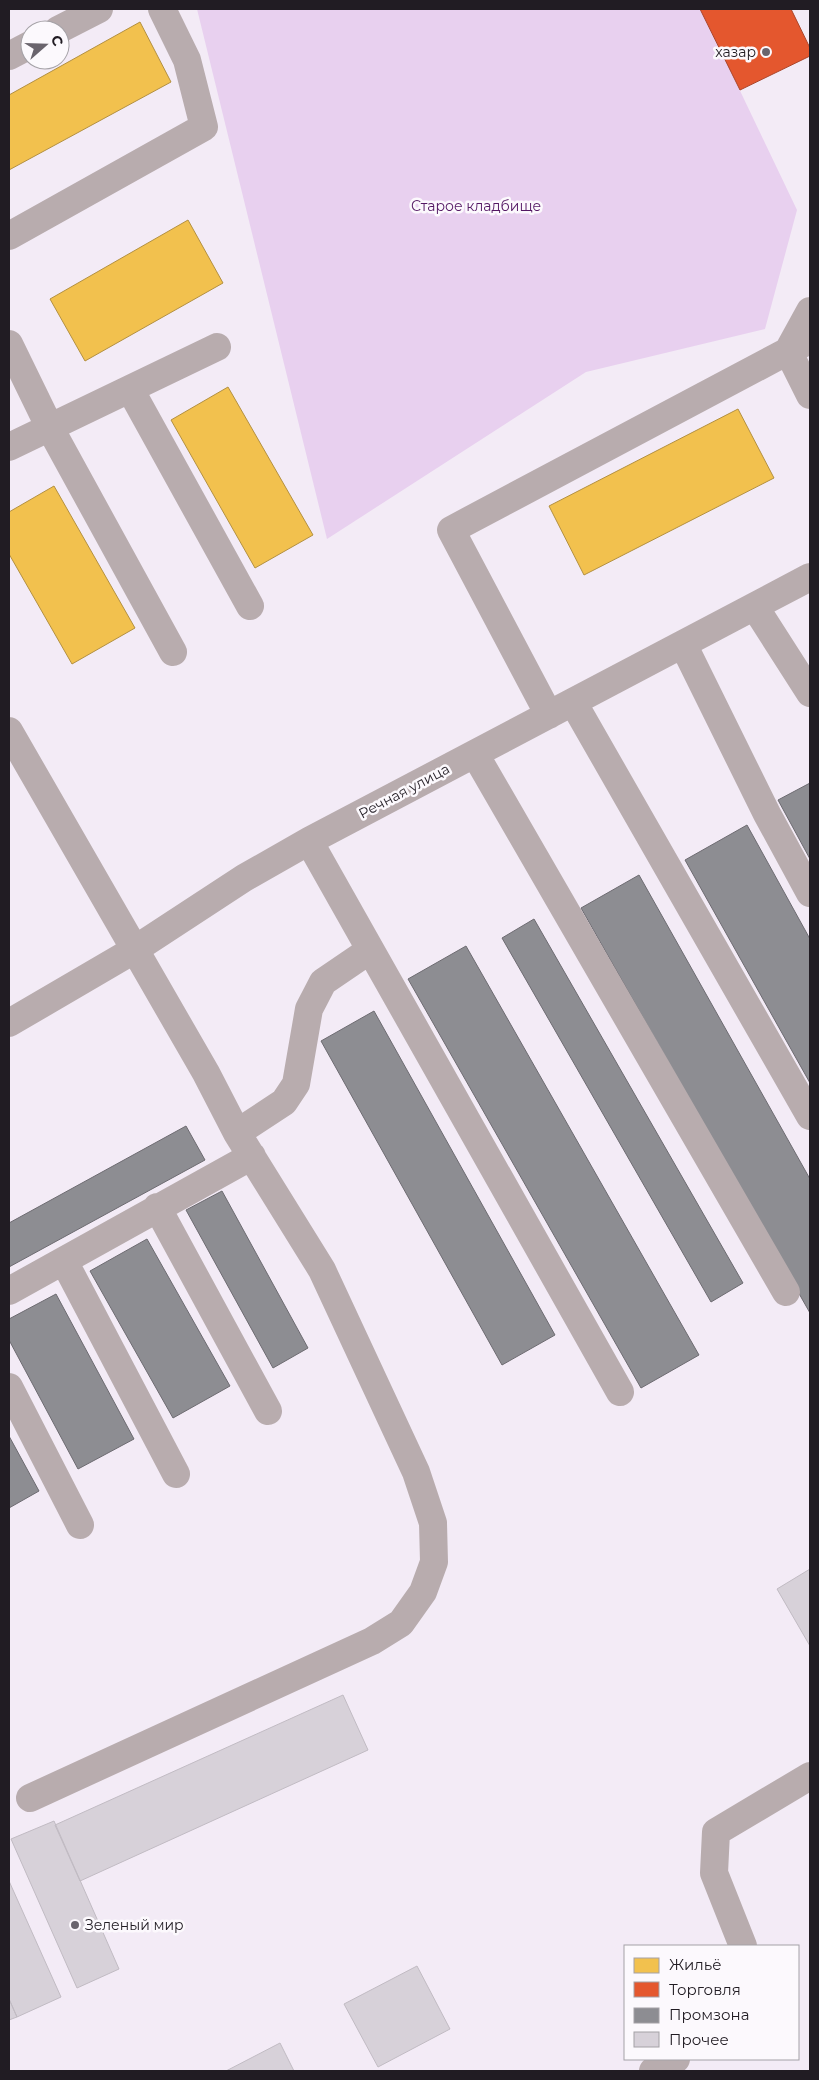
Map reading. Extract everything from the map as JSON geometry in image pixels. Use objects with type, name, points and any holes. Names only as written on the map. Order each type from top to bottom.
[{"type":"street","points":[[70,24],[99,9]]},
{"type":"street","points":[[9,236],[204,127],[186,60],[162,9]]},
{"type":"street","points":[[810,311],[799,346],[810,395]]},
{"type":"street","points":[[9,344],[49,426],[173,652]]},
{"type":"street","points":[[548,715],[451,530],[799,346]]},
{"type":"street","points":[[9,447],[49,426],[217,347]]},
{"type":"street","points":[[130,389],[250,606]]},
{"type":"street","name":"Речная улица","points":[[9,1023],[134,950],[244,878],[309,841],[810,577]]},
{"type":"street","points":[[755,606],[810,693]]},
{"type":"street","points":[[683,644],[767,814],[810,893]]},
{"type":"street","points":[[573,702],[810,1116]]},
{"type":"street","points":[[9,731],[206,1073],[237,1133],[322,1270],[408,1455],[432,1523],[434,1562],[423,1592],[401,1623],[372,1641],[30,1798]]},
{"type":"street","points":[[474,754],[786,1292]]},
{"type":"street","points":[[309,841],[620,1392]]},
{"type":"street","points":[[237,1133],[284,1102],[296,1084],[309,1010],[323,982],[370,950]]},
{"type":"street","points":[[9,1291],[252,1156]]},
{"type":"street","points":[[158,1207],[268,1411]]},
{"type":"street","points":[[64,1261],[176,1474]]},
{"type":"street","points":[[9,1387],[80,1525]]},
{"type":"street","points":[[744,1945],[714,1873],[716,1832],[810,1776]]},
{"type":"street","points":[[653,2071],[674,2060]]},
{"type":"green space","name":"Старое кладбище","points":[[197,9],[701,9],[797,210],[765,329],[586,372],[327,539]]},
{"type":"building: Жильё","points":[[140,22],[171,82],[9,170],[9,95],[54,70],[70,70],[70,61]]},
{"type":"building: Жильё","points":[[188,220],[223,283],[85,361],[50,299]]},
{"type":"building: Жильё","points":[[228,387],[313,535],[255,568],[171,420]]},
{"type":"building: Жильё","points":[[738,409],[774,478],[584,575],[549,506]]},
{"type":"building: Жильё","points":[[54,486],[135,628],[72,664],[9,554],[9,512]]},
{"type":"building: Торговля","name":"хазар","points":[[700,9],[791,9],[810,48],[810,56],[740,90]]},
{"type":"building: Промзона","points":[[810,783],[810,859],[778,800]]},
{"type":"building: Промзона","points":[[747,825],[810,939],[810,1083],[685,860]]},
{"type":"building: Промзона","points":[[639,875],[810,1179],[810,1313],[581,908]]},
{"type":"building: Промзона","points":[[534,919],[743,1283],[711,1302],[502,938]]},
{"type":"building: Промзона","points":[[466,946],[699,1355],[641,1388],[408,979]]},
{"type":"building: Промзона","points":[[374,1011],[555,1335],[502,1365],[321,1041]]},
{"type":"building: Промзона","points":[[186,1126],[205,1160],[9,1267],[9,1223]]},
{"type":"building: Промзона","points":[[222,1191],[308,1348],[273,1368],[186,1210]]},
{"type":"building: Промзона","points":[[147,1239],[230,1386],[173,1418],[90,1271]]},
{"type":"building: Промзона","points":[[56,1294],[134,1439],[78,1469],[9,1340],[9,1319]]},
{"type":"building: Промзона","points":[[9,1436],[39,1491],[9,1508]]},
{"type":"building: Прочее","points":[[810,1569],[810,1646],[777,1589]]},
{"type":"building: Прочее","points":[[343,1695],[368,1750],[80,1881],[55,1825]]},
{"type":"building: Прочее","name":"Зеленый мир","points":[[54,1821],[119,1969],[77,1988],[11,1839]]},
{"type":"building: Прочее","points":[[9,1881],[61,1997],[17,2017],[9,1999]]},
{"type":"building: Прочее","points":[[417,1966],[450,2029],[378,2067],[344,2004]]},
{"type":"building: Прочее","points":[[9,1999],[17,2017],[9,2020]]},
{"type":"building: Прочее","points":[[280,2043],[294,2071],[226,2071]]},
{"type":"place","name":"хазар","points":[[766,52]]},
{"type":"place","name":"Зеленый мир","points":[[75,1925]]}]
